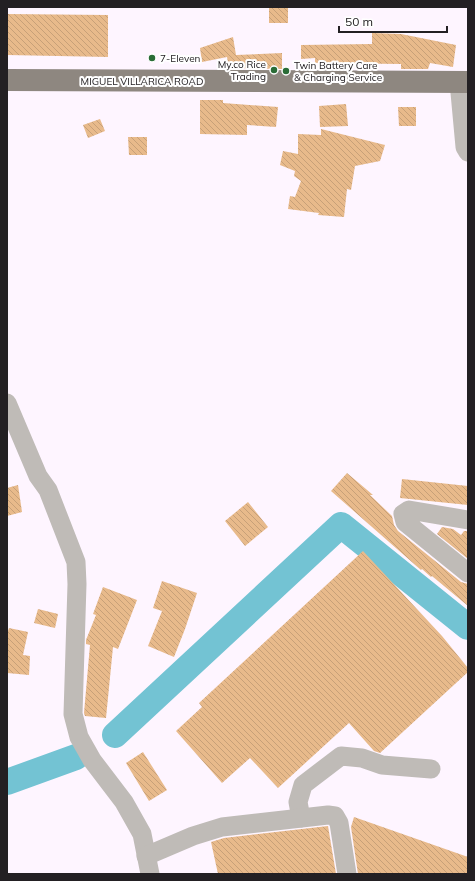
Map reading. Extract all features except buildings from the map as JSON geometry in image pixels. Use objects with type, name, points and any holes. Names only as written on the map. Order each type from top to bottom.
[{"type":"main road","name":"MIGUEL VILLARICA ROAD","points":[[7,80],[464,82]]},
{"type":"street","points":[[464,82],[464,147],[468,152]]},
{"type":"street","points":[[7,403],[38,476],[48,490],[76,562],[77,584],[73,714],[79,737],[92,760],[124,802],[142,834],[150,874]]},
{"type":"street","points":[[468,520],[409,510],[403,514],[405,522],[468,573]]},
{"type":"street","points":[[301,818],[298,802],[303,785],[342,756],[362,758],[382,765],[431,769]]},
{"type":"street","points":[[146,856],[193,836],[222,827],[328,815],[335,816],[339,823],[347,874]]},
{"type":"waterway","points":[[115,735],[341,525],[468,627]]},
{"type":"waterway","points":[[7,782],[76,757]]},
{"type":"place","name":"7-Eleven","points":[[152,58]]},
{"type":"place","name":"My.co Rice Trading","points":[[274,70]]},
{"type":"place","name":"Twin Battery Care & Charging Service","points":[[286,71]]}]
